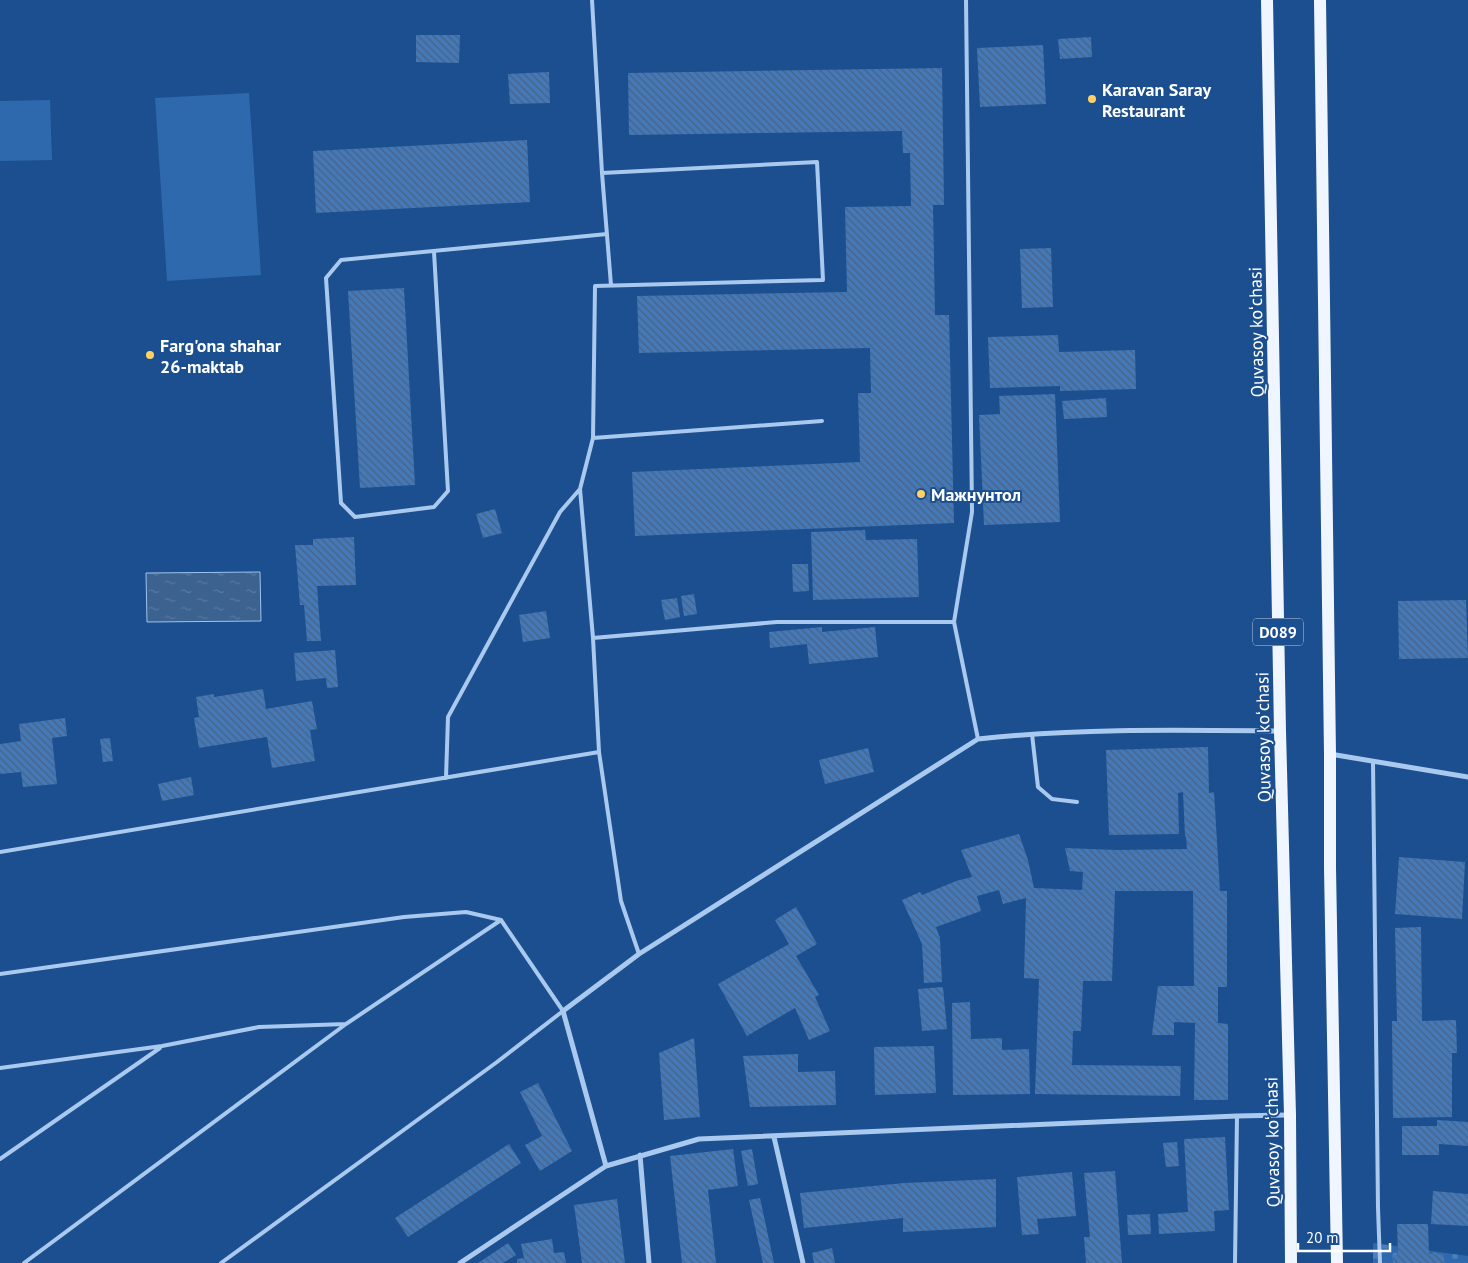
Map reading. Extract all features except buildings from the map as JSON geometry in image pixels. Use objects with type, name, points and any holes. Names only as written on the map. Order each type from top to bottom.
[{"type":"main road","name":"Quvasoy koʻchasi","points":[[1267,0],[1280,731],[1290,1116],[1291,1263]]},
{"type":"main road","name":"D089","points":[[1320,0],[1330,868],[1338,1263]]},
{"type":"street","points":[[606,1166],[563,1011],[639,954],[978,739],[1032,733],[1210,730],[1280,731]]},
{"type":"street","points":[[1330,754],[1468,778]]},
{"type":"street","points":[[460,1263],[606,1166],[699,1140],[1236,1116],[1290,1116]]},
{"type":"street","points":[[774,1137],[803,1263]]},
{"type":"street","points":[[640,1155],[650,1263]]},
{"type":"lane","points":[[592,0],[610,286]]},
{"type":"lane","points":[[966,0],[972,512],[954,622],[978,739]]},
{"type":"lane","points":[[602,173],[817,162],[824,280],[595,286],[593,438],[580,488],[593,638],[599,752],[621,901],[639,954]]},
{"type":"lane","points":[[434,252],[448,491],[434,507],[355,517],[341,503],[326,278],[341,260],[607,234]]},
{"type":"lane","points":[[593,438],[822,421]]},
{"type":"lane","points":[[446,778],[448,717],[560,512],[580,488]]},
{"type":"lane","points":[[593,638],[777,622],[954,622]]},
{"type":"lane","points":[[1032,733],[1038,787],[1052,799],[1077,802]]},
{"type":"lane","points":[[0,852],[599,752]]},
{"type":"lane","points":[[1373,761],[1380,1263]]},
{"type":"lane","points":[[0,974],[404,917],[466,912],[501,920],[563,1011],[497,1062],[221,1263]]},
{"type":"lane","points":[[24,1263],[346,1024],[501,920]]},
{"type":"lane","points":[[0,1068],[162,1046],[258,1027],[346,1024]]},
{"type":"lane","points":[[0,1159],[162,1046]]},
{"type":"lane","points":[[1235,1263],[1236,1116]]},
{"type":"green space","points":[[249,93],[261,275],[167,281],[155,98]]},
{"type":"green space","points":[[50,100],[52,160],[0,161],[0,101]]},
{"type":"green space","points":[[1373,1243],[1468,1256],[1468,1263],[1373,1263]]},
{"type":"water","points":[[260,572],[261,621],[147,622],[146,573]]},
{"type":"place","name":"Karavan Saray Restaurant","points":[[1092,99]]},
{"type":"place","name":"Farg'ona shahar 26-maktab","points":[[150,355]]},
{"type":"place","name":"Мажнунтол","points":[[921,494]]}]
